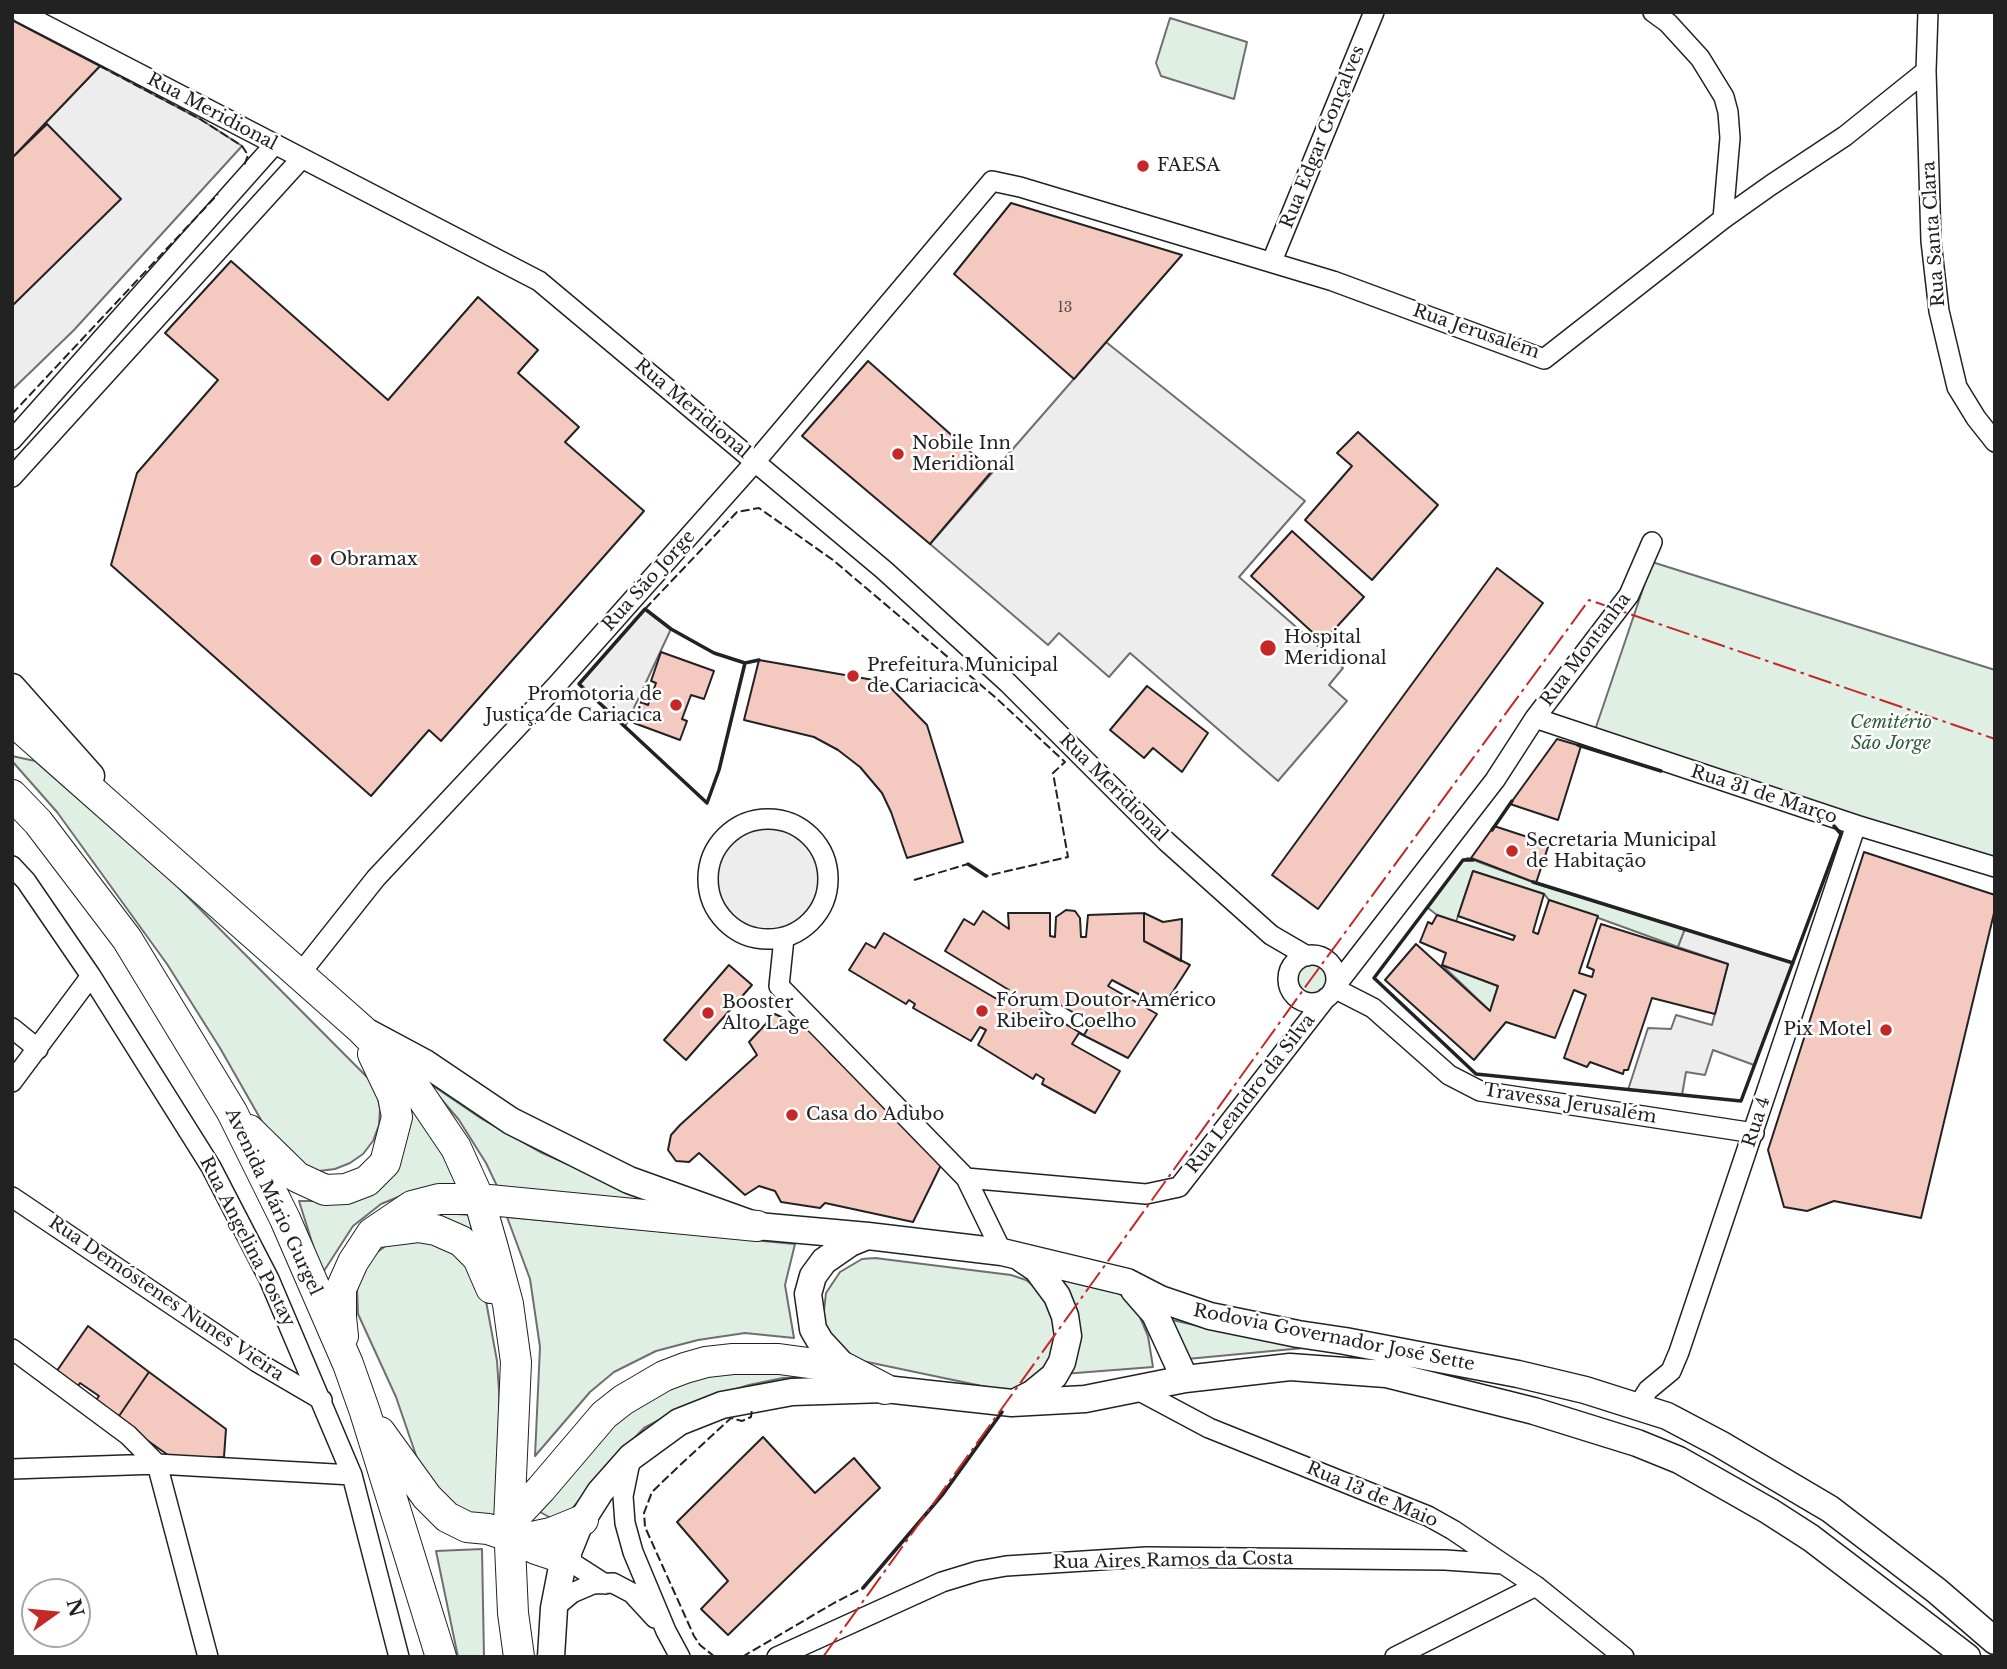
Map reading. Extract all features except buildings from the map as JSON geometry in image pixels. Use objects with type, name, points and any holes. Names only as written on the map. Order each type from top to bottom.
[{"type":"main road","points":[[12,685],[21,713],[138,829],[361,1029],[408,1077],[456,1147],[479,1199],[509,1304],[516,1362],[509,1529],[513,1613],[519,1657]]},
{"type":"main road","name":"Avenida Mário Gurgel","points":[[12,795],[38,822],[127,939],[232,1112],[285,1219],[348,1364],[441,1657]]},
{"type":"main road","points":[[232,1112],[297,1177],[325,1190],[346,1189],[367,1181],[385,1163],[397,1117],[393,1096],[361,1029]]},
{"type":"main road","name":"Rodovia Governador José Sette","points":[[361,1029],[401,1048],[511,1121],[629,1180],[757,1226],[1002,1252],[1127,1282],[1160,1299],[1210,1315],[1298,1334],[1518,1374],[1585,1390],[1667,1416],[1830,1509],[1937,1591],[1995,1641]]},
{"type":"main road","points":[[348,1364],[341,1317],[341,1289],[353,1262],[372,1233],[412,1206],[439,1199],[479,1199],[757,1226]]},
{"type":"main road","points":[[372,1233],[401,1228],[436,1230],[461,1241],[478,1258],[490,1283],[515,1405]]},
{"type":"main road","points":[[868,1236],[850,1242],[824,1261],[813,1276],[808,1294],[813,1329],[820,1341],[845,1368],[885,1389]]},
{"type":"main road","points":[[1002,1252],[1020,1258],[1037,1269],[1049,1283],[1065,1316],[1068,1336],[1062,1362],[1054,1376],[1032,1394],[1012,1403]]},
{"type":"main road","points":[[1127,1282],[1156,1314],[1185,1379]]},
{"type":"main road","points":[[509,1529],[604,1415],[623,1400],[664,1376],[706,1362],[733,1359],[779,1359],[845,1368]]},
{"type":"main road","name":"Rodovia Governador José Sette","points":[[551,1657],[555,1608],[566,1559],[583,1520],[600,1492],[631,1457],[679,1422],[722,1405],[792,1392],[885,1389],[1012,1403],[1085,1399],[1185,1379],[1290,1367],[1386,1374],[1534,1411],[1637,1443],[1679,1460],[1811,1538],[1967,1657]]},
{"type":"main road","points":[[1534,1411],[1608,1424],[1618,1421],[1638,1406]]},
{"type":"main road","points":[[365,1412],[427,1497],[447,1517],[467,1527],[509,1529],[532,1537],[551,1533],[583,1520]]},
{"type":"main road","points":[[509,1529],[536,1549],[566,1559]]},
{"type":"street","name":"Rua Meridional","points":[[20,12],[540,281],[875,562],[1008,683],[1167,842],[1271,935]]},
{"type":"street","name":"Rua Edgar Gonçalves","points":[[1272,261],[1374,12]]},
{"type":"street","points":[[1653,12],[1668,23],[1700,58],[1724,97],[1730,138],[1723,219]]},
{"type":"street","name":"Rua Santa Clara","points":[[1928,12],[1926,71],[1931,241],[1939,312],[1957,387],[1995,442]]},
{"type":"street","name":"Rua Jerusalém","points":[[992,181],[1272,261],[1334,281],[1544,359],[1723,219],[1845,136],[1926,71]]},
{"type":"street","points":[[12,440],[275,144]]},
{"type":"street","points":[[12,477],[301,159]]},
{"type":"street","name":"Rua São Jorge","points":[[299,975],[376,878],[555,687],[755,461],[992,181]]},
{"type":"street","name":"Rua Montanha","points":[[1535,718],[1629,595],[1652,542]]},
{"type":"street","name":"Rua 31 de Março","points":[[1535,718],[1856,825],[1995,867]]},
{"type":"street","name":"Rua Leandro da Silva","points":[[966,1178],[1146,1194],[1179,1187],[1495,780],[1535,718]]},
{"type":"street","points":[[758,819],[777,819],[794,824],[806,832],[822,851],[828,870],[828,889],[822,907],[811,922],[784,938],[759,939],[741,933],[725,922],[714,907],[708,890],[708,870],[714,852],[725,836],[740,825],[758,819]]},
{"type":"street","name":"Rua 4","points":[[1638,1406],[1648,1390],[1671,1371],[1754,1133],[1856,825]]},
{"type":"street","name":"Rua Angelina Postay","points":[[12,866],[26,881],[91,976],[211,1167],[269,1279],[352,1475],[399,1657]]},
{"type":"street","points":[[1271,935],[1307,956]]},
{"type":"street","points":[[1271,935],[1289,987],[1299,1005],[1300,1033]]},
{"type":"street","points":[[784,938],[779,986],[966,1178],[1002,1252]]},
{"type":"street","points":[[1307,956],[1320,957],[1329,963],[1335,973],[1330,993],[1314,1003],[1307,1003],[1289,987],[1290,968],[1307,956]]},
{"type":"street","points":[[12,1082],[91,976]]},
{"type":"street","name":"Travessa Jerusalém","points":[[1330,993],[1373,1008],[1449,1075],[1480,1091],[1754,1133]]},
{"type":"street","points":[[12,1028],[38,1049]]},
{"type":"street","name":"Rua Demóstenes Nunes Vieira","points":[[12,1197],[257,1362],[322,1400]]},
{"type":"street","points":[[12,1349],[128,1435],[156,1464],[208,1657]]},
{"type":"street","name":"Rua 13 de Maio","points":[[1136,1389],[1209,1429],[1428,1516],[1536,1586],[1624,1657]]},
{"type":"street","points":[[631,1457],[623,1496],[625,1523],[633,1552],[666,1632],[680,1657]]},
{"type":"street","points":[[12,1469],[156,1464],[352,1475]]},
{"type":"street","name":"Rua Aires Ramos da Costa","points":[[777,1657],[942,1581],[1006,1566],[1146,1557],[1445,1560],[1503,1564]]},
{"type":"street","points":[[566,1559],[605,1584]]},
{"type":"street","points":[[555,1608],[572,1593],[593,1584],[613,1583],[632,1592],[666,1632]]},
{"type":"street","points":[[1395,1657],[1536,1586]]},
{"type":"green space","points":[[1170,18],[1247,42],[1234,99],[1161,76],[1156,63]]},
{"type":"green space","name":"Cemitério São Jorge","points":[[1652,562],[1995,670],[1995,861],[1594,733]]},
{"type":"green space","points":[[12,756],[35,761],[173,882],[369,1079],[377,1093],[379,1125],[373,1141],[363,1154],[335,1169],[319,1171],[303,1167],[277,1148],[220,1048],[167,964],[57,812],[12,761]]},
{"type":"green space","points":[[1468,858],[1544,886],[1685,929],[1678,947],[1549,900],[1544,894],[1473,871],[1456,922],[1437,915],[1428,908],[1463,860]]},
{"type":"green space","points":[[1314,956],[1329,964],[1335,982],[1313,1002],[1308,1002],[1292,991],[1289,975],[1301,958]]},
{"type":"green space","points":[[1442,965],[1498,986],[1490,1011]]},
{"type":"green space","points":[[426,1081],[482,1119],[540,1152],[659,1204],[497,1186],[459,1120]]},
{"type":"green space","points":[[407,1096],[469,1190],[415,1190],[381,1204],[353,1226],[322,1274],[299,1201],[340,1201],[359,1196]]},
{"type":"green space","points":[[444,1213],[470,1215],[472,1237],[432,1216]]},
{"type":"green space","points":[[507,1217],[795,1244],[785,1285],[794,1338],[745,1333],[698,1340],[656,1351],[614,1372],[590,1392],[535,1456],[540,1347],[530,1279]]},
{"type":"green space","points":[[411,1236],[461,1251],[486,1301],[497,1361],[499,1391],[500,1434],[495,1518],[456,1514],[420,1467],[396,1397],[358,1314],[357,1287],[361,1275],[376,1253],[387,1245]]},
{"type":"green space","points":[[875,1258],[1011,1275],[1026,1280],[1038,1289],[1047,1301],[1056,1330],[1049,1360],[1041,1372],[1029,1382],[1015,1389],[1001,1390],[853,1359],[827,1331],[823,1319],[826,1293],[840,1272],[862,1259]]},
{"type":"green space","points":[[1054,1272],[1109,1288],[1134,1303],[1148,1336],[1153,1367],[1063,1374]]},
{"type":"green space","points":[[1168,1319],[1225,1332],[1325,1346],[1187,1359]]},
{"type":"green space","points":[[733,1365],[835,1376],[783,1378],[749,1385],[691,1403],[644,1428],[571,1510],[560,1518],[549,1517],[540,1512],[590,1446],[628,1406],[676,1381]]},
{"type":"green space","points":[[482,1549],[484,1657],[458,1657],[436,1551]]},
{"type":"shaded area","points":[[100,66],[200,119],[242,146],[74,330],[12,390],[12,158]]},
{"type":"shaded area","points":[[1106,342],[1305,501],[1239,577],[1343,668],[1329,685],[1347,701],[1278,781],[1130,653],[1109,677],[1059,633],[1048,645],[930,544]]},
{"type":"shaded area","points":[[645,609],[671,629],[625,727],[579,684]]},
{"type":"shaded area","points":[[768,819],[791,823],[811,836],[824,856],[828,879],[824,902],[811,922],[791,935],[768,939],[745,935],[725,922],[712,902],[708,879],[712,856],[725,836],[745,823]]},
{"type":"shaded area","points":[[1685,929],[1793,963],[1754,1065],[1713,1050],[1705,1075],[1686,1072],[1682,1095],[1628,1090],[1648,1028],[1671,1029],[1676,1015],[1712,1025],[1728,964],[1678,947]]},
{"type":"fence","points":[[100,66],[200,119],[242,146],[248,155],[244,166]]},
{"type":"fence","points":[[12,414],[218,194]]},
{"type":"fence","points":[[645,609],[737,512],[759,508],[833,560],[995,697],[1065,762],[1053,773],[1068,857],[986,876]]},
{"type":"fence","points":[[914,880],[968,864]]},
{"type":"fence","points":[[715,1657],[700,1645],[694,1636],[645,1527],[644,1513],[652,1492],[731,1418],[742,1421],[751,1417],[752,1408]]},
{"type":"fence","points":[[742,1657],[863,1588]]},
{"type":"wall","points":[[745,663],[719,770],[707,803],[579,684],[645,609],[671,629],[714,653],[745,663],[759,660]]},
{"type":"wall","points":[[1578,745],[1661,771]]},
{"type":"wall","points":[[1492,830],[1512,801]]},
{"type":"wall","points":[[1473,860],[1463,860],[1374,978],[1476,1074],[1741,1101],[1841,834],[1834,826]]},
{"type":"wall","points":[[968,864],[986,876]]},
{"type":"wall","points":[[1533,882],[1793,963]]},
{"type":"wall","points":[[863,1588],[943,1494],[1002,1412]]},
{"type":"power","points":[[823,1657],[1311,979],[1589,600],[1995,739]]},
{"type":"place","name":"FAESA","points":[[1143,166]]},
{"type":"place","name":"Nobile Inn Meridional","points":[[898,454]]},
{"type":"place","name":"Obramax","points":[[316,560]]},
{"type":"place","name":"Hospital Meridional","points":[[1268,648]]},
{"type":"place","name":"Prefeitura Municipal de Cariacica","points":[[853,676]]},
{"type":"place","name":"Promotoria de Justiça de Cariacica","points":[[676,705]]},
{"type":"place","name":"Secretaria Municipal de Habitação","points":[[1512,851]]},
{"type":"place","name":"Fórum Doutor Américo Ribeiro Coelho","points":[[982,1011]]},
{"type":"place","name":"Booster Alto Lage","points":[[708,1013]]},
{"type":"place","name":"Pix Motel","points":[[1886,1030]]},
{"type":"place","name":"Casa do Adubo","points":[[792,1115]]}]
